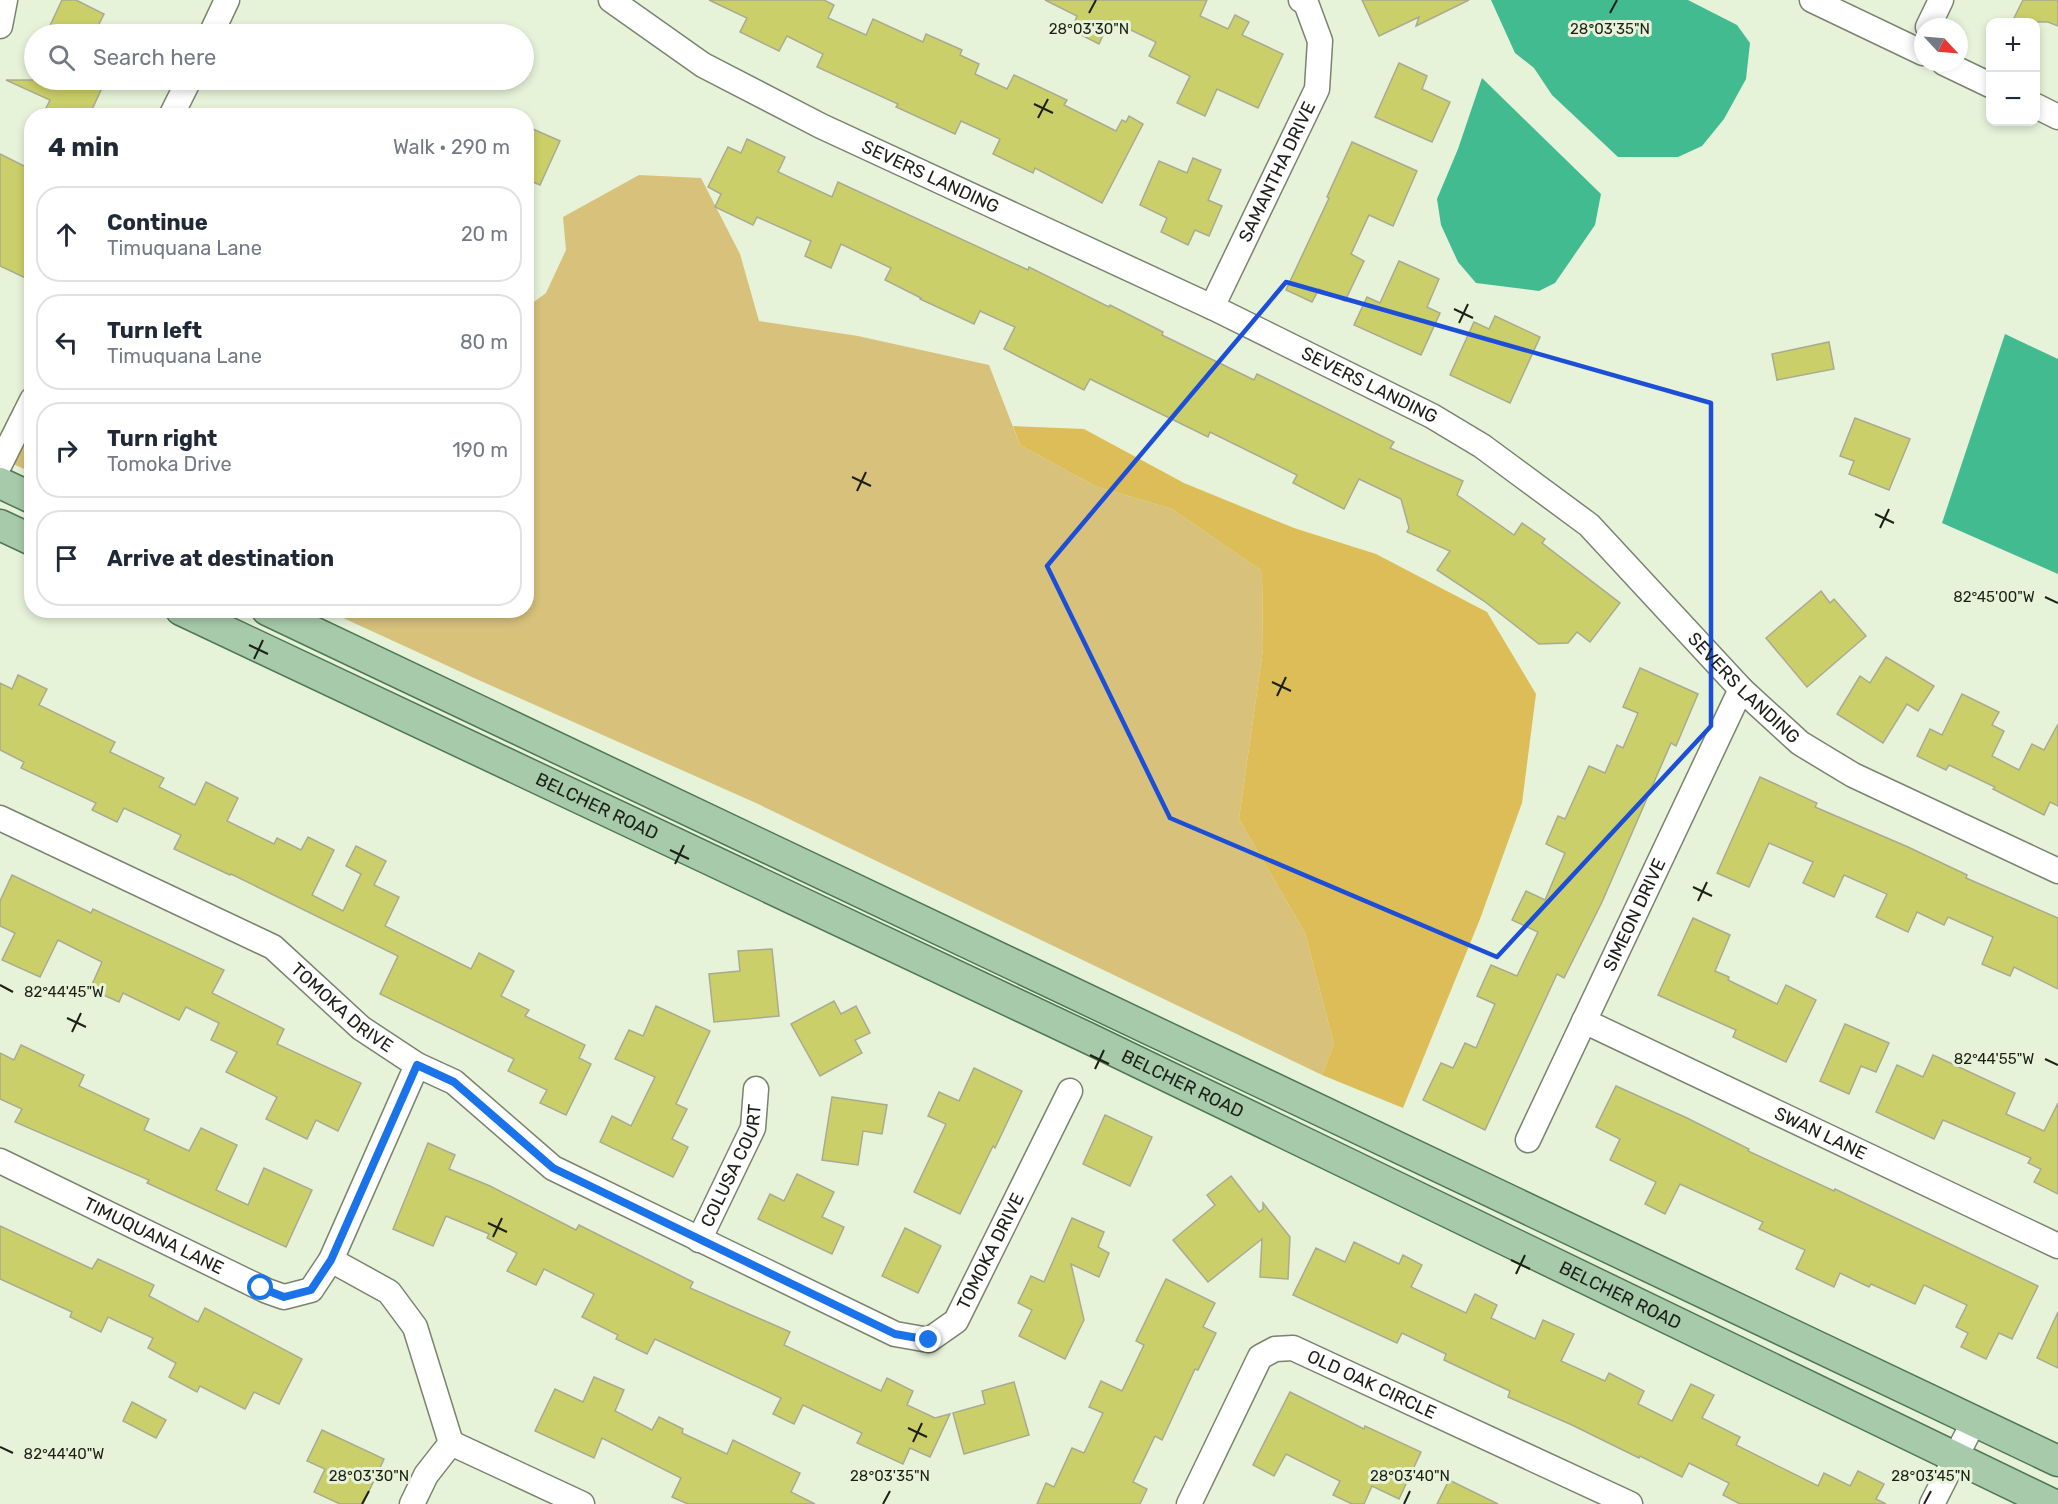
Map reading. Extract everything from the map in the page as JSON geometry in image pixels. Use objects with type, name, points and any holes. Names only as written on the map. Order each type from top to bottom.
[{"type":"main road","points":[[0,483],[24,494]]},
{"type":"main road","points":[[0,525],[24,536]]},
{"type":"main road","name":"BELCHER ROAD","points":[[198,618],[1088,1038],[2052,1504]]},
{"type":"main road","name":"BELCHER ROAD","points":[[284,618],[2058,1461]]},
{"type":"street","points":[[0,26],[5,0]]},
{"type":"street","points":[[216,24],[228,0]]},
{"type":"street","name":"SEVERS LANDING","points":[[611,0],[703,64],[821,126],[1212,307],[1432,416],[1482,446],[1589,525],[1741,689],[1800,743],[1853,775],[2058,871]]},
{"type":"street","name":"SAMANTHA DRIVE","points":[[1212,307],[1317,89],[1320,41],[1306,3],[1301,0]]},
{"type":"street","points":[[1812,0],[1914,44]]},
{"type":"street","points":[[1933,18],[1941,0]]},
{"type":"street","points":[[1963,72],[1986,83]]},
{"type":"street","points":[[175,108],[184,90]]},
{"type":"street","points":[[2040,108],[2058,117]]},
{"type":"street","points":[[0,464],[24,416]]},
{"type":"street","name":"SIMEON DRIVE","points":[[1528,1140],[1741,689]]},
{"type":"street","name":"TOMOKA DRIVE","points":[[0,818],[273,946],[361,1028],[417,1065],[454,1082],[553,1168],[895,1334],[929,1340],[956,1321],[1070,1091]]},
{"type":"street","name":"SWAN LANE","points":[[1584,1021],[2058,1246]]},
{"type":"street","name":"TIMUQUANA LANE","points":[[0,1161],[267,1291],[284,1297],[311,1290],[331,1260],[417,1065]]},
{"type":"street","name":"COLUSA COURT","points":[[699,1240],[753,1128],[756,1089]]},
{"type":"street","points":[[331,1260],[389,1292],[415,1327],[451,1443],[582,1504]]},
{"type":"street","name":"OLD OAK CIRCLE","points":[[1189,1504],[1260,1357],[1275,1349],[1293,1348],[1630,1504]]},
{"type":"street","points":[[1932,1504],[1974,1421]]},
{"type":"street","points":[[412,1504],[426,1475],[451,1443]]},
{"type":"highlighted area","points":[[1286,282],[1711,403],[1711,726],[1497,957],[1170,818],[1047,566]]},
{"type":"shaded area","points":[[1491,0],[1688,0],[1737,25],[1750,43],[1746,79],[1724,119],[1702,146],[1678,157],[1618,157],[1552,95],[1534,68],[1515,53]]},
{"type":"shaded area","points":[[1482,78],[1601,194],[1595,225],[1555,283],[1539,291],[1476,283],[1458,262],[1441,225],[1437,199],[1458,149]]},
{"type":"shaded area","points":[[639,175],[701,178],[740,254],[759,321],[858,336],[989,365],[1020,445],[1095,486],[1172,509],[1262,571],[1263,649],[1239,819],[1305,933],[1334,1044],[1322,1075],[756,803],[343,618],[534,618],[534,302],[546,293],[566,250],[563,217]]},
{"type":"shaded area","points":[[2005,334],[2058,359],[2058,574],[1942,523]]},
{"type":"shaded area","points":[[1013,426],[1084,429],[1184,483],[1294,528],[1376,554],[1487,612],[1536,694],[1522,803],[1480,919],[1403,1108],[1322,1075],[1334,1044],[1305,933],[1239,819],[1263,649],[1262,571],[1172,509],[1095,486],[1020,445]]},
{"type":"shaded area","points":[[24,441],[24,469],[13,464]]},
{"type":"building","points":[[62,0],[76,0],[104,14],[99,24],[51,24]]},
{"type":"building","points":[[709,0],[824,0],[834,5],[828,18],[866,35],[873,19],[923,42],[926,34],[962,50],[960,55],[979,64],[975,74],[1007,89],[1014,75],[1067,100],[1064,105],[1116,131],[1122,120],[1126,122],[1129,116],[1143,124],[1102,203],[1035,168],[1033,173],[993,154],[1000,139],[961,121],[955,134],[896,107],[898,104],[817,67],[823,54],[787,36],[779,51],[740,32],[747,18]]},
{"type":"building","points":[[1045,0],[1207,0],[1200,16],[1228,29],[1235,15],[1249,22],[1242,35],[1283,54],[1258,108],[1217,89],[1205,116],[1177,103],[1190,76],[1149,56],[1156,42],[1110,20],[1099,44],[1071,30],[1077,16]]},
{"type":"building","points":[[1362,0],[1469,0],[1416,26],[1419,17],[1379,36]]},
{"type":"building","points":[[2023,0],[2058,0],[2058,26],[2040,22],[2040,18],[2014,18]]},
{"type":"building","points":[[1399,63],[1427,76],[1422,89],[1450,102],[1432,142],[1375,117]]},
{"type":"building","points":[[6,80],[24,80],[24,88]]},
{"type":"building","points":[[28,90],[101,90],[93,108],[46,108],[50,100]]},
{"type":"building","points":[[534,130],[560,141],[540,185],[534,182]]},
{"type":"building","points":[[747,139],[785,157],[778,172],[832,197],[838,182],[1028,270],[1029,267],[1109,307],[1110,305],[1163,332],[1162,335],[1254,380],[1257,374],[1394,442],[1390,448],[1463,481],[1457,495],[1514,535],[1522,523],[1545,539],[1542,543],[1620,603],[1590,642],[1577,632],[1568,643],[1539,644],[1484,601],[1437,570],[1450,551],[1407,532],[1409,528],[1401,499],[1359,479],[1344,509],[1293,483],[1297,475],[1210,432],[1208,437],[1090,379],[1084,390],[1004,349],[1015,327],[980,311],[974,324],[920,299],[885,280],[891,268],[841,244],[831,268],[805,256],[811,241],[757,217],[753,225],[715,207],[721,194],[708,187],[728,147],[741,153]]},
{"type":"building","points":[[1352,142],[1417,171],[1393,226],[1369,215],[1351,254],[1364,261],[1345,301],[1319,289],[1312,302],[1286,290],[1329,198],[1327,197]]},
{"type":"building","points":[[0,154],[24,166],[24,277],[0,266]]},
{"type":"building","points":[[1193,158],[1221,170],[1208,200],[1222,206],[1209,236],[1195,230],[1188,245],[1161,232],[1167,218],[1140,205],[1159,161],[1187,173]]},
{"type":"building","points":[[1399,261],[1439,279],[1427,307],[1440,313],[1421,355],[1354,325],[1367,297],[1380,303]]},
{"type":"building","points":[[1495,316],[1540,337],[1510,403],[1450,375],[1474,322],[1489,329]]},
{"type":"building","points":[[1829,342],[1834,369],[1777,380],[1772,354]]},
{"type":"building","points":[[1855,418],[1910,439],[1889,490],[1849,474],[1854,461],[1840,456]]},
{"type":"building","points":[[1821,591],[1830,603],[1834,599],[1866,636],[1807,687],[1766,638]]},
{"type":"building","points":[[1886,657],[1934,686],[1918,711],[1907,704],[1883,743],[1837,714],[1860,676],[1870,683]]},
{"type":"building","points":[[1640,668],[1698,694],[1676,746],[1671,743],[1602,902],[1564,978],[1557,974],[1485,1130],[1423,1100],[1441,1063],[1453,1068],[1465,1043],[1476,1048],[1495,1004],[1477,996],[1491,965],[1517,976],[1538,932],[1512,920],[1526,891],[1545,900],[1565,853],[1546,844],[1558,816],[1565,819],[1589,766],[1605,773],[1617,745],[1623,748],[1638,713],[1623,707]]},
{"type":"building","points":[[18,675],[47,689],[39,705],[115,742],[110,752],[164,778],[159,787],[195,805],[206,782],[238,798],[227,821],[274,844],[277,838],[301,850],[308,837],[334,850],[312,895],[343,911],[361,874],[346,866],[356,846],[386,861],[374,885],[399,897],[385,926],[471,969],[479,953],[514,971],[501,996],[529,1010],[525,1016],[585,1045],[579,1058],[591,1064],[566,1115],[540,1103],[547,1090],[508,1071],[514,1059],[380,994],[398,956],[231,874],[174,849],[181,835],[124,808],[117,822],[92,810],[96,803],[21,768],[24,762],[0,750],[0,683],[12,689]]},
{"type":"building","points":[[1962,694],[1999,712],[1992,725],[2004,731],[1992,756],[2019,770],[2032,744],[2044,750],[2058,724],[2058,806],[2050,802],[2044,815],[1993,789],[1995,787],[1949,765],[1946,770],[1917,756],[1930,729],[1942,735]]},
{"type":"building","points":[[1760,777],[1817,803],[1815,807],[1908,847],[1967,875],[1966,878],[2058,918],[2058,989],[2014,967],[2010,976],[1982,964],[1993,937],[1948,917],[1944,925],[1917,912],[1908,932],[1876,917],[1887,894],[1844,875],[1834,897],[1803,883],[1813,862],[1769,843],[1749,887],[1717,873]]},
{"type":"building","points":[[12,875],[91,913],[93,909],[224,970],[212,993],[284,1029],[277,1044],[361,1083],[338,1131],[316,1120],[307,1139],[266,1119],[277,1097],[226,1072],[237,1052],[211,1040],[219,1023],[186,1007],[179,1020],[123,993],[119,1002],[90,989],[102,962],[58,940],[40,977],[2,960],[15,933],[0,926],[0,901]]},
{"type":"building","points":[[1693,918],[1730,935],[1715,971],[1729,977],[1728,980],[1777,1004],[1786,985],[1816,1000],[1786,1062],[1733,1037],[1736,1030],[1658,995]]},
{"type":"building","points":[[772,949],[779,1016],[714,1022],[709,974],[740,971],[738,951]]},
{"type":"building","points":[[834,1001],[841,1014],[856,1006],[870,1033],[855,1040],[862,1053],[820,1076],[791,1024]]},
{"type":"building","points":[[656,1006],[710,1031],[676,1104],[687,1109],[672,1139],[688,1147],[673,1177],[600,1142],[612,1116],[631,1126],[655,1077],[615,1059],[629,1030],[643,1036]]},
{"type":"building","points":[[1845,1024],[1889,1043],[1876,1072],[1861,1066],[1849,1094],[1820,1081]]},
{"type":"building","points":[[21,1045],[84,1075],[79,1086],[149,1119],[144,1130],[189,1151],[201,1128],[237,1145],[216,1190],[248,1205],[264,1168],[312,1190],[286,1247],[147,1183],[149,1180],[15,1122],[22,1109],[0,1099],[0,1053],[14,1060]]},
{"type":"building","points":[[1933,1055],[2015,1093],[2006,1114],[2044,1131],[2058,1103],[2058,1194],[2034,1182],[2041,1169],[2028,1163],[2031,1158],[1943,1120],[1934,1139],[1876,1112],[1897,1065],[1923,1077]]},
{"type":"building","points":[[974,1068],[1022,1091],[960,1214],[914,1192],[946,1124],[928,1116],[939,1092],[959,1101]]},
{"type":"building","points":[[1616,1086],[1687,1118],[1749,1149],[1748,1151],[1834,1191],[1835,1189],[2038,1286],[2012,1339],[1999,1333],[1986,1359],[1961,1347],[1968,1333],[1956,1327],[1967,1305],[1924,1285],[1915,1304],[1871,1284],[1869,1287],[1840,1273],[1834,1287],[1796,1269],[1805,1250],[1759,1229],[1763,1222],[1680,1184],[1665,1214],[1645,1204],[1656,1182],[1610,1160],[1620,1139],[1596,1127]]},
{"type":"building","points":[[832,1097],[887,1105],[882,1134],[863,1131],[858,1165],[822,1160]]},
{"type":"building","points":[[1105,1115],[1152,1137],[1130,1186],[1083,1164]]},
{"type":"building","points":[[428,1143],[455,1155],[449,1169],[490,1186],[576,1230],[579,1225],[693,1282],[690,1288],[790,1332],[784,1345],[881,1391],[887,1378],[913,1391],[907,1405],[935,1418],[950,1414],[930,1457],[910,1448],[903,1464],[857,1443],[862,1433],[803,1405],[794,1424],[773,1414],[781,1398],[655,1339],[647,1354],[616,1339],[618,1335],[582,1317],[594,1294],[544,1269],[536,1285],[507,1271],[517,1253],[487,1238],[489,1234],[446,1216],[433,1246],[393,1229]]},
{"type":"building","points":[[797,1174],[834,1192],[822,1217],[844,1227],[832,1254],[758,1219],[770,1194],[784,1201]]},
{"type":"building","points":[[1231,1176],[1259,1212],[1263,1209],[1263,1203],[1290,1237],[1288,1279],[1260,1277],[1262,1239],[1208,1282],[1173,1240],[1215,1205],[1207,1195]]},
{"type":"building","points":[[1072,1218],[1104,1232],[1098,1247],[1109,1253],[1099,1277],[1071,1264],[1084,1320],[1065,1359],[1019,1336],[1032,1310],[1018,1303],[1031,1276],[1044,1282]]},
{"type":"building","points":[[0,1226],[92,1269],[98,1259],[154,1285],[149,1296],[198,1322],[205,1308],[302,1359],[279,1404],[254,1392],[245,1409],[200,1386],[197,1392],[169,1377],[176,1363],[148,1348],[153,1338],[108,1317],[101,1332],[70,1317],[72,1312],[0,1279]]},
{"type":"building","points":[[905,1228],[941,1246],[918,1293],[882,1276]]},
{"type":"building","points":[[1354,1242],[1399,1264],[1403,1255],[1422,1265],[1411,1287],[1466,1313],[1475,1294],[1497,1305],[1491,1318],[1535,1339],[1543,1320],[1574,1334],[1561,1361],[1605,1381],[1609,1373],[1644,1391],[1638,1404],[1672,1421],[1691,1384],[1714,1395],[1702,1418],[1740,1437],[1736,1445],[1818,1486],[1824,1473],[1850,1486],[1858,1471],[1884,1484],[1876,1499],[1886,1504],[1740,1504],[1723,1495],[1729,1483],[1689,1463],[1682,1477],[1508,1397],[1510,1391],[1444,1360],[1446,1354],[1402,1333],[1397,1343],[1293,1295],[1316,1248],[1345,1262]]},
{"type":"building","points":[[1166,1279],[1215,1303],[1203,1327],[1216,1333],[1198,1370],[1195,1369],[1162,1440],[1155,1436],[1133,1482],[1147,1489],[1140,1504],[1037,1504],[1046,1483],[1054,1487],[1072,1448],[1084,1453],[1103,1413],[1089,1407],[1101,1381],[1122,1391],[1144,1345],[1136,1341]]},
{"type":"building","points":[[2058,1312],[2058,1368],[2037,1358]]},
{"type":"building","points":[[594,1377],[624,1390],[615,1411],[652,1430],[659,1417],[683,1429],[682,1433],[727,1454],[733,1440],[800,1473],[791,1492],[815,1504],[688,1504],[672,1497],[681,1478],[602,1438],[594,1458],[535,1431],[555,1389],[583,1402]]},
{"type":"building","points":[[1014,1382],[1029,1435],[964,1454],[953,1413],[985,1404],[982,1391]]},
{"type":"building","points":[[1290,1392],[1364,1429],[1365,1426],[1421,1452],[1399,1499],[1372,1486],[1364,1504],[1352,1504],[1333,1495],[1340,1481],[1286,1454],[1274,1476],[1253,1465]]},
{"type":"building","points":[[132,1402],[166,1420],[156,1438],[123,1421]]},
{"type":"building","points":[[322,1430],[384,1459],[363,1504],[340,1504],[314,1492],[325,1469],[307,1461]]},
{"type":"building","points":[[1449,1480],[1498,1504],[1437,1504]]},
{"type":"route","points":[[261,1288],[284,1297],[311,1290],[331,1260],[417,1065],[454,1082],[553,1168],[895,1334],[929,1340]]}]
